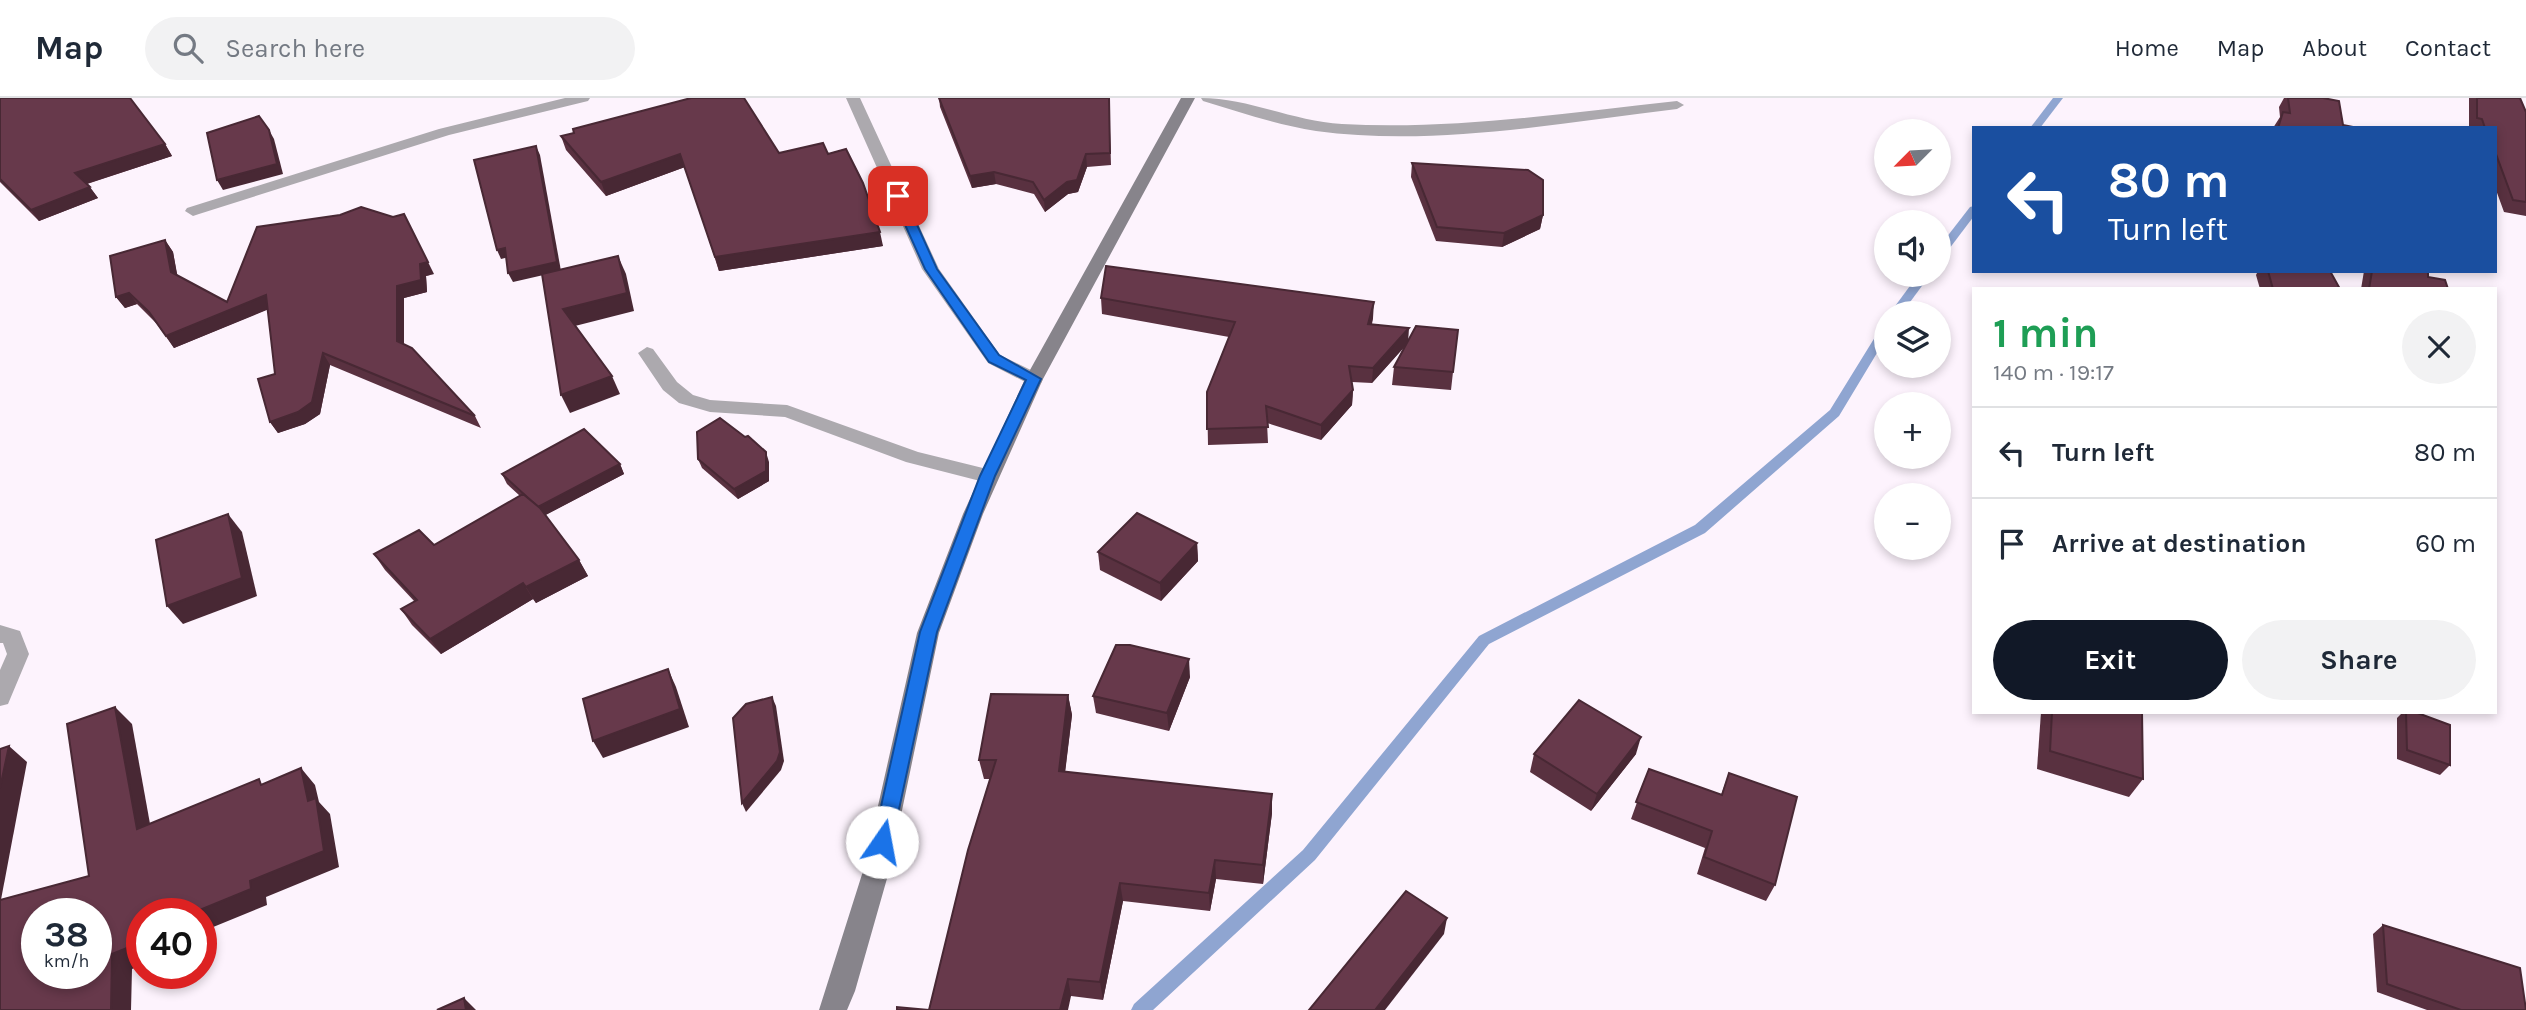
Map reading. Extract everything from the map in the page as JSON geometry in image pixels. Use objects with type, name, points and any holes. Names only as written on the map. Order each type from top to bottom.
[{"type":"street","points":[[193,211],[444,132],[583,98]]},
{"type":"street","points":[[853,98],[931,269],[994,359],[1034,379]]},
{"type":"street","points":[[833,1010],[877,868],[928,632],[988,476],[1034,379],[1188,98]]},
{"type":"street","points":[[1208,98],[1290,122],[1332,128],[1437,131],[1676,105]]},
{"type":"street","points":[[647,353],[670,386],[686,399],[710,407],[787,411],[913,457],[988,476]]},
{"type":"street","points":[[0,634],[12,637],[18,654],[0,697]]},
{"type":"building","points":[[0,98],[130,98],[165,144],[75,173],[90,187],[31,210],[0,179]]},
{"type":"building","points":[[691,98],[744,98],[779,153],[823,143],[828,154],[846,149],[863,183],[880,232],[715,257],[680,154],[601,182],[561,136],[574,133],[573,129]]},
{"type":"building","points":[[939,98],[1109,98],[1110,153],[1086,154],[1077,180],[1067,182],[1044,200],[1033,182],[994,172],[970,176]]},
{"type":"building","points":[[2288,98],[2339,101],[2343,125],[2348,126],[2279,126],[2283,112],[2290,113]]},
{"type":"building","points":[[2477,98],[2520,98],[2526,112],[2526,202],[2513,200],[2497,157],[2497,126],[2484,126],[2482,119],[2477,118]]},
{"type":"building","points":[[259,116],[269,130],[277,164],[217,180],[207,133]]},
{"type":"building","points":[[536,146],[557,262],[508,273],[505,248],[497,250],[474,160]]},
{"type":"building","points":[[1412,163],[1528,170],[1543,180],[1543,215],[1504,233],[1437,227]]},
{"type":"building","points":[[361,207],[393,217],[404,214],[428,262],[420,264],[421,280],[397,286],[397,341],[412,348],[475,416],[323,353],[312,402],[298,412],[270,422],[258,379],[275,374],[266,295],[166,336],[149,312],[129,293],[116,297],[110,256],[165,240],[171,272],[227,302],[257,227],[340,215]]},
{"type":"building","points":[[618,256],[627,293],[563,309],[612,376],[561,395],[542,274]]},
{"type":"building","points":[[1106,266],[1374,302],[1368,324],[1409,328],[1373,368],[1349,366],[1353,390],[1321,425],[1266,406],[1268,427],[1207,429],[1207,392],[1235,322],[1101,298]]},
{"type":"building","points":[[2269,273],[2331,273],[2339,287],[2272,287]]},
{"type":"building","points":[[2372,273],[2428,273],[2428,277],[2445,280],[2447,287],[2369,287]]},
{"type":"building","points":[[1416,326],[1458,330],[1453,372],[1394,367]]},
{"type":"building","points":[[720,418],[745,437],[748,436],[766,452],[766,471],[734,489],[698,459],[697,432]]},
{"type":"building","points":[[584,429],[620,464],[538,507],[502,474]]},
{"type":"building","points":[[523,494],[540,508],[579,560],[526,587],[523,583],[430,639],[401,609],[417,600],[374,554],[419,530],[434,545]]},
{"type":"building","points":[[1137,513],[1197,543],[1160,583],[1098,552]]},
{"type":"building","points":[[228,514],[242,578],[167,606],[156,540]]},
{"type":"building","points":[[1116,645],[1130,645],[1189,659],[1167,713],[1093,696]]},
{"type":"building","points":[[668,669],[680,709],[593,741],[583,699]]},
{"type":"building","points":[[991,694],[1068,695],[1059,771],[1272,794],[1263,865],[1215,860],[1209,893],[1120,883],[1100,982],[1068,979],[1060,1010],[929,1010],[968,850],[996,760],[979,760]]},
{"type":"building","points":[[772,697],[780,752],[777,761],[742,803],[733,718],[746,704]]},
{"type":"building","points":[[1579,700],[1641,737],[1597,794],[1534,754]]},
{"type":"building","points":[[115,707],[137,829],[259,779],[261,785],[301,768],[308,801],[316,798],[324,851],[250,881],[251,889],[217,903],[217,898],[126,898],[126,948],[112,954],[112,898],[21,898],[21,989],[111,989],[111,1010],[0,1010],[0,900],[89,876],[67,724]]},
{"type":"building","points":[[2052,714],[2142,714],[2143,779],[2050,751]]},
{"type":"building","points":[[2406,714],[2420,714],[2450,725],[2450,765],[2407,750]]},
{"type":"building","points":[[9,746],[0,788],[0,749]]},
{"type":"building","points":[[1649,769],[1722,795],[1729,773],[1797,797],[1775,885],[1704,857],[1712,831],[1636,802]]},
{"type":"building","points":[[1406,891],[1447,918],[1375,1010],[1309,1010]]},
{"type":"building","points":[[2383,925],[2520,968],[2526,1010],[2461,1010],[2387,984]]},
{"type":"building","points":[[464,998],[466,1010],[437,1010]]},
{"type":"building","points":[[897,1007],[929,1010],[897,1010]]},
{"type":"waterway","points":[[2037,126],[2058,98]]},
{"type":"waterway","points":[[1951,239],[1972,212]]},
{"type":"waterway","points":[[1905,301],[1915,287]]},
{"type":"waterway","points":[[1140,1010],[1309,855],[1484,640],[1700,529],[1835,413],[1874,349]]},
{"type":"route","points":[[882,842],[928,632],[988,476],[1034,379],[994,359],[931,269],[898,196]]}]
